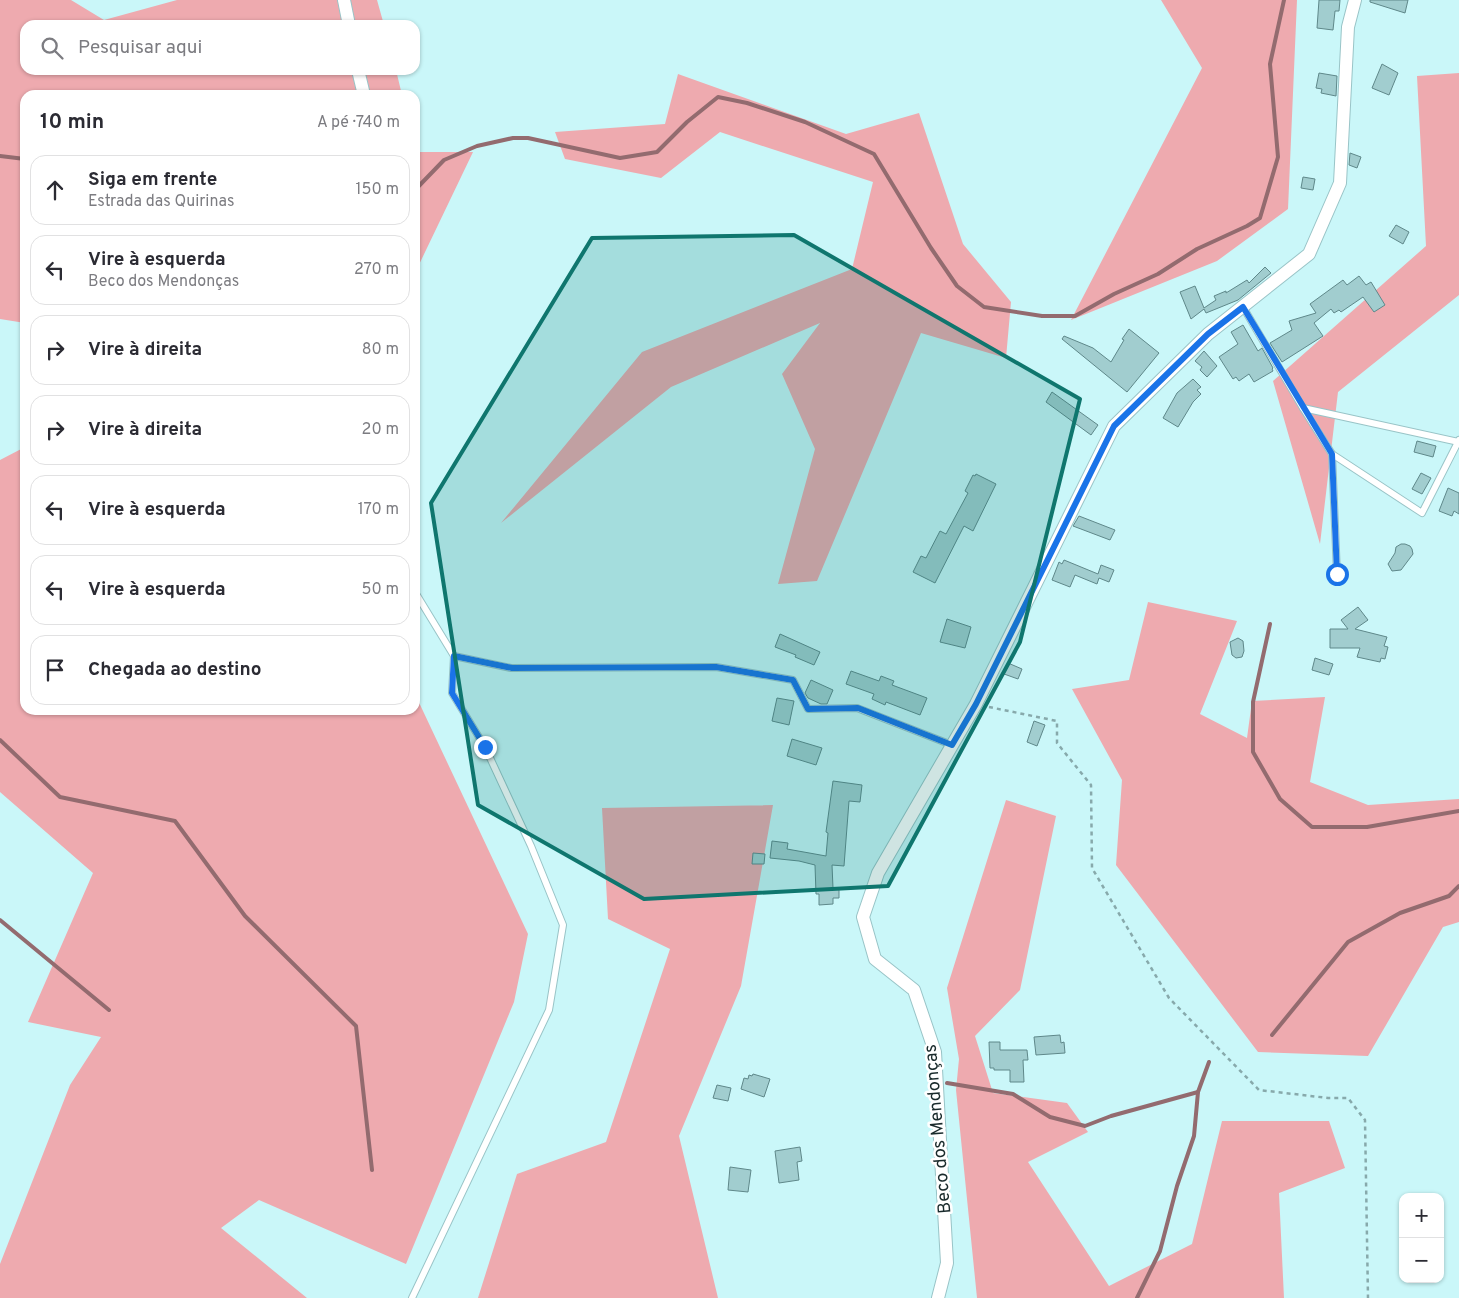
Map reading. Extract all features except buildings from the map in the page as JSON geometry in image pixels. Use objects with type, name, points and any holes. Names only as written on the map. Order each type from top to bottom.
[{"type":"street","points":[[344,0],[348,20]]},
{"type":"street","name":"Beco dos Mendonças","points":[[938,1298],[947,1263],[935,1052],[914,990],[875,959],[863,917],[878,873],[976,704],[1114,426],[1208,334],[1309,254],[1340,183],[1348,27],[1355,0]]},
{"type":"street","points":[[359,75],[363,90]]},
{"type":"lane","points":[[1243,307],[1304,408],[1332,454],[1422,513],[1459,441],[1304,408]]},
{"type":"lane","points":[[1332,454],[1337,574]]},
{"type":"lane","points":[[412,1298],[549,1010],[563,925],[531,846],[485,747],[452,693],[454,656],[420,600]]},
{"type":"lane","points":[[454,656],[512,668],[716,667],[793,680],[808,709],[858,708],[952,745]]},
{"type":"path","points":[[976,704],[1057,721],[1056,744],[1090,785],[1092,868],[1169,998],[1259,1090],[1328,1098],[1348,1098],[1366,1120],[1368,1298]]},
{"type":"highlighted area","points":[[794,235],[1080,399],[1020,642],[888,886],[644,899],[478,805],[431,503],[592,238]]},
{"type":"shaded area","points":[[0,0],[71,0],[104,20],[20,20],[20,75],[397,75],[401,90],[20,90],[20,322],[0,319]]},
{"type":"shaded area","points":[[177,0],[377,0],[383,20],[104,20]]},
{"type":"shaded area","points":[[1161,0],[1297,0],[1288,209],[1217,261],[1071,320],[1202,68]]},
{"type":"shaded area","points":[[1459,73],[1459,295],[1338,392],[1320,544],[1273,381],[1426,246],[1417,76]]},
{"type":"shaded area","points":[[678,74],[846,134],[919,113],[963,244],[1011,302],[1006,358],[921,333],[817,581],[778,584],[815,449],[782,374],[820,323],[671,387],[501,523],[642,352],[852,269],[873,182],[720,132],[661,178],[565,159],[555,132],[665,124]]},
{"type":"shaded area","points":[[420,152],[473,152],[420,263]]},
{"type":"shaded area","points":[[20,450],[20,715],[420,715],[420,705],[528,934],[514,1002],[406,1264],[259,1200],[221,1228],[307,1298],[0,1298],[0,1264],[70,1085],[101,1037],[28,1022],[93,873],[0,792],[0,460]]},
{"type":"shaded area","points":[[1148,602],[1237,621],[1200,714],[1247,738],[1252,701],[1325,697],[1310,782],[1368,805],[1459,799],[1459,922],[1443,927],[1368,1056],[1258,1052],[1116,865],[1122,780],[1072,689],[1129,680]]},
{"type":"shaded area","points":[[1006,800],[1056,816],[1020,990],[975,1036],[993,1093],[1067,1103],[1088,1132],[1028,1162],[1109,1286],[1192,1244],[1222,1121],[1329,1121],[1345,1168],[1279,1193],[1284,1298],[977,1298],[956,1090],[959,1059],[947,988]]},
{"type":"shaded area","points":[[773,805],[741,986],[679,1136],[718,1298],[478,1298],[517,1174],[606,1142],[670,949],[608,919],[602,808]]},
{"type":"waterway","points":[[420,185],[444,160],[477,146],[513,138],[528,138],[620,158],[657,152],[687,122],[718,97],[747,103],[805,122],[874,154],[931,248],[957,286],[984,307],[1042,316],[1075,316],[1114,294],[1158,274],[1197,249],[1260,218],[1278,157],[1270,64],[1284,0]]},
{"type":"waterway","points":[[0,156],[20,158]]},
{"type":"waterway","points":[[1270,624],[1253,702],[1253,752],[1280,799],[1312,827],[1367,827],[1459,811]]},
{"type":"waterway","points":[[0,740],[60,797],[175,821],[245,916],[356,1026],[372,1170]]},
{"type":"waterway","points":[[1272,1035],[1348,942],[1400,913],[1449,896],[1459,886]]},
{"type":"waterway","points":[[0,920],[109,1010]]},
{"type":"waterway","points":[[1137,1298],[1160,1251],[1177,1186],[1194,1136],[1198,1092],[1209,1062]]},
{"type":"waterway","points":[[947,1083],[1013,1094],[1050,1117],[1085,1126],[1111,1116],[1198,1092]]},
{"type":"route","points":[[485,747],[452,693],[454,656],[512,668],[716,667],[793,680],[808,709],[858,708],[952,745],[976,704],[1114,426],[1208,334],[1243,307],[1332,454],[1337,574]]}]
